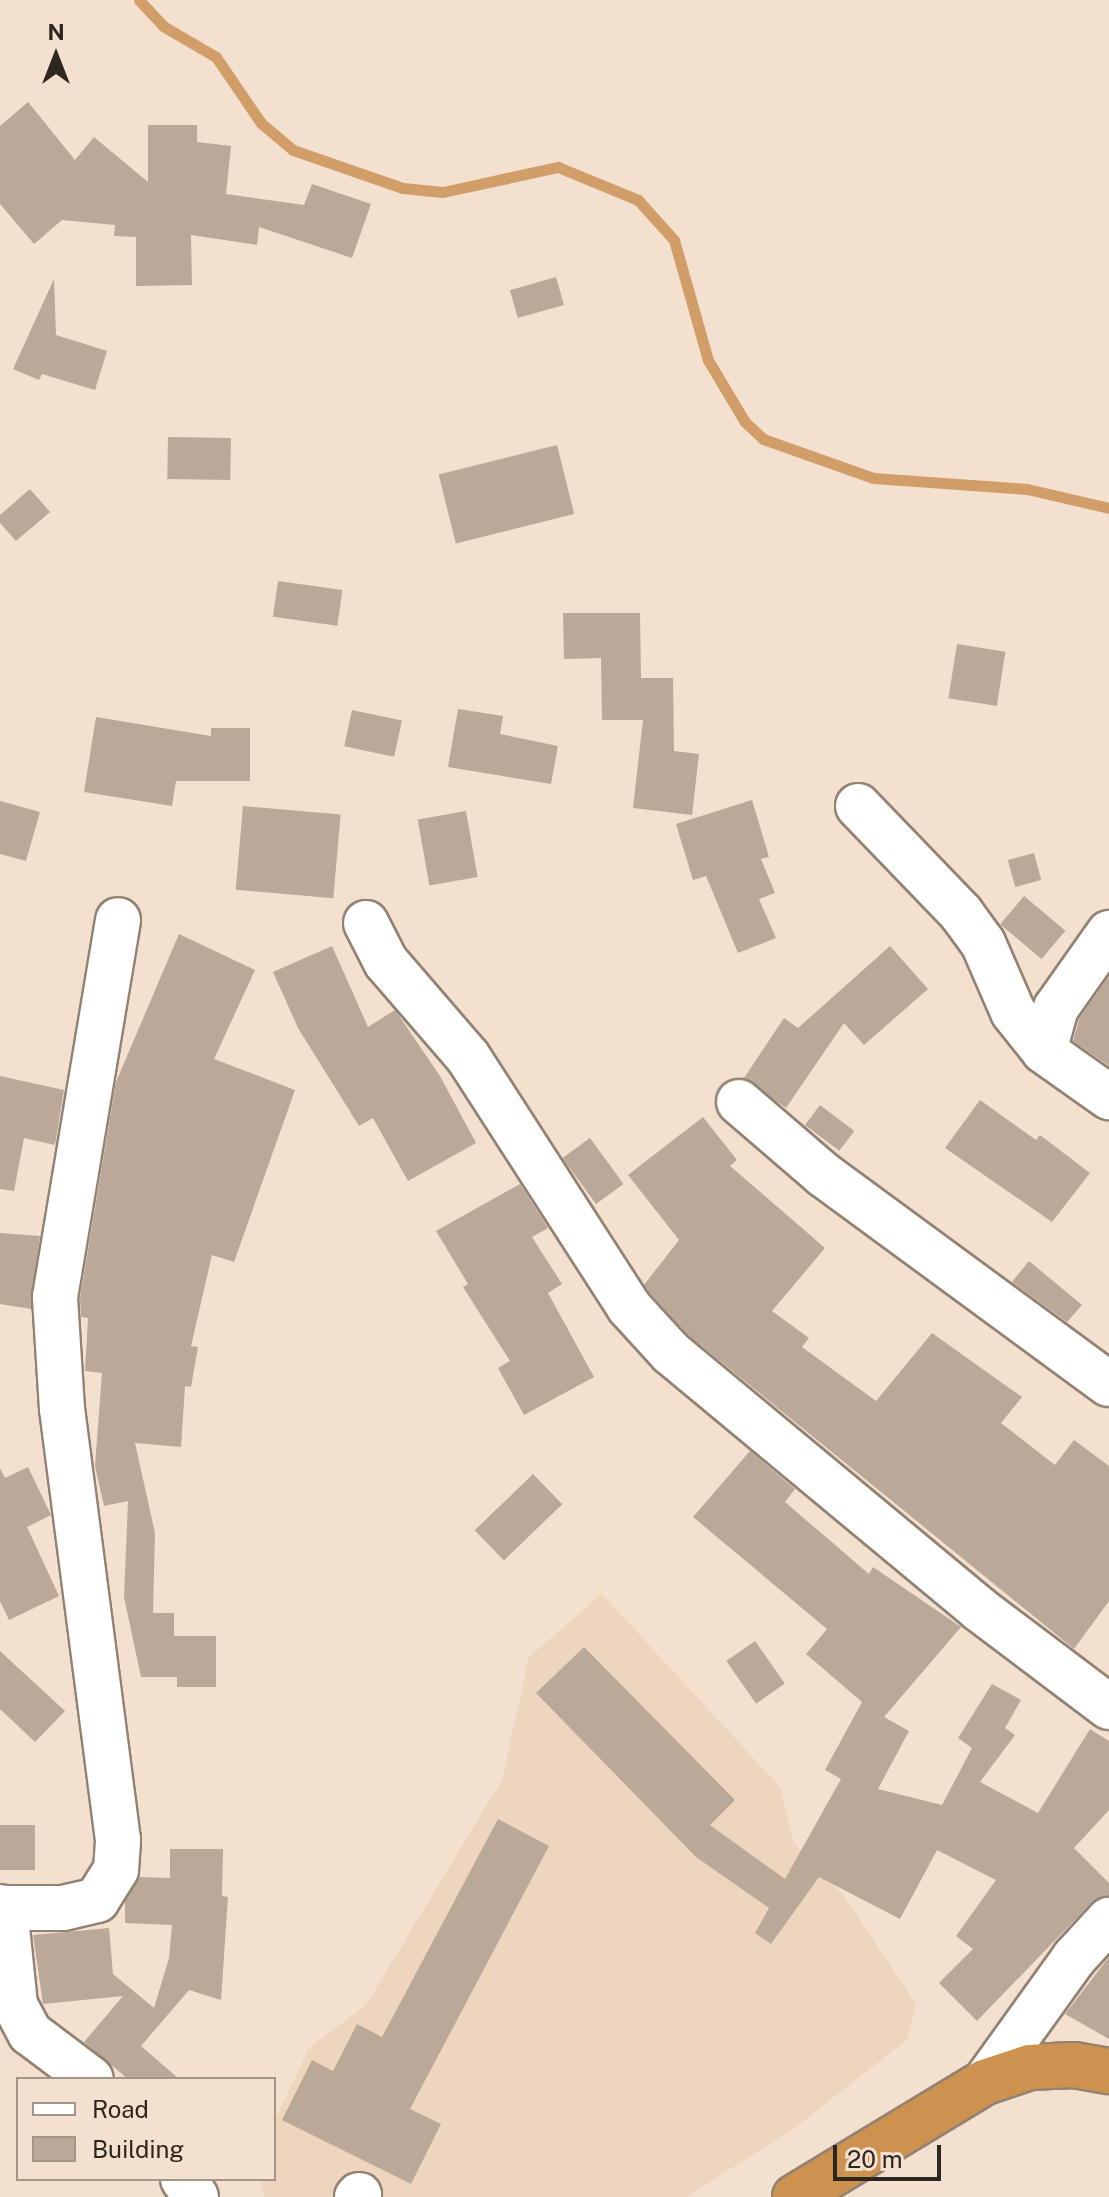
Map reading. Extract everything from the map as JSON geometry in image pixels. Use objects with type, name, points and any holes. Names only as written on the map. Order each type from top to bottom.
[{"type":"highway","points":[[795,2197],[985,2082],[1030,2067],[1074,2065],[1109,2071]]},
{"type":"street","points":[[858,806],[961,913],[983,943],[1013,1012],[1044,1051],[1109,1097]]},
{"type":"street","points":[[88,2077],[30,2033],[15,2005],[2,1907],[63,1908],[97,1900],[116,1870],[118,1840],[62,1409],[55,1297],[118,920]]},
{"type":"street","points":[[366,923],[386,962],[468,1057],[629,1307],[671,1353],[979,1609],[1109,1707]]},
{"type":"street","points":[[1044,1051],[1056,1008],[1109,933]]},
{"type":"street","points":[[739,1102],[824,1175],[1109,1384]]},
{"type":"street","points":[[985,2082],[1074,1958],[1109,1920]]},
{"type":"shaded area","points":[[602,1594],[780,1787],[794,1843],[845,1897],[916,2004],[908,2039],[792,2130],[686,2197],[265,2197],[261,2181],[276,2181],[276,2118],[309,2048],[366,2005],[502,1780],[529,1657]]},
{"type":"building","points":[[28,102],[75,160],[94,137],[148,182],[148,125],[197,125],[197,142],[231,146],[226,194],[304,205],[312,184],[371,204],[352,258],[259,227],[257,245],[191,235],[192,285],[136,286],[136,237],[114,236],[115,225],[62,220],[34,244],[0,204],[0,126]]},
{"type":"building","points":[[556,277],[564,305],[518,318],[510,290]]},
{"type":"building","points":[[54,279],[56,335],[107,351],[95,390],[42,374],[39,380],[13,369]]},
{"type":"building","points":[[168,437],[231,438],[230,480],[167,479]]},
{"type":"building","points":[[557,445],[574,514],[456,543],[439,475]]},
{"type":"building","points":[[30,489],[50,512],[16,541],[0,523],[0,515]]},
{"type":"building","points":[[278,581],[342,590],[337,626],[273,617]]},
{"type":"building","points":[[563,613],[640,613],[641,678],[673,678],[674,751],[699,754],[692,815],[633,808],[643,720],[602,720],[601,658],[564,659]]},
{"type":"building","points":[[957,644],[1005,652],[997,706],[948,698]]},
{"type":"building","points":[[458,709],[503,716],[500,734],[558,746],[551,784],[448,767]]},
{"type":"building","points":[[352,710],[402,721],[394,757],[344,746]]},
{"type":"building","points":[[96,717],[211,736],[211,728],[250,728],[250,781],[176,781],[172,806],[84,792]]},
{"type":"building","points":[[752,800],[769,857],[761,859],[775,893],[759,899],[776,938],[738,953],[706,876],[693,880],[676,824]]},
{"type":"building","points":[[0,801],[40,812],[26,861],[0,854]]},
{"type":"building","points":[[243,806],[341,815],[333,898],[236,890]]},
{"type":"building","points":[[466,811],[478,877],[429,885],[418,820]]},
{"type":"building","points":[[1034,853],[1041,880],[1015,887],[1008,860]]},
{"type":"building","points":[[1024,896],[1065,931],[1042,959],[1000,924]]},
{"type":"building","points":[[179,934],[255,970],[214,1059],[295,1090],[234,1262],[212,1255],[191,1346],[198,1347],[191,1387],[185,1386],[181,1447],[135,1443],[155,1533],[153,1613],[174,1613],[174,1636],[216,1636],[216,1687],[177,1687],[177,1677],[141,1677],[124,1597],[128,1501],[104,1506],[95,1466],[102,1373],[85,1371],[88,1318],[81,1317],[80,1298],[116,1082]]},
{"type":"building","points":[[332,946],[368,1027],[395,1010],[440,1076],[476,1143],[408,1181],[373,1118],[359,1126],[298,1028],[273,972]]},
{"type":"building","points":[[890,946],[928,989],[864,1045],[844,1023],[786,1108],[744,1078],[784,1018],[798,1028]]},
{"type":"building","points":[[1109,976],[1109,1066],[1073,1041],[1079,1019]]},
{"type":"building","points":[[0,1076],[64,1090],[55,1145],[24,1138],[14,1191],[0,1189]]},
{"type":"building","points":[[980,1100],[1036,1140],[1040,1135],[1090,1173],[1052,1222],[945,1148]]},
{"type":"building","points":[[820,1105],[854,1131],[839,1151],[805,1125]]},
{"type":"building","points":[[703,1117],[737,1160],[730,1166],[825,1248],[772,1311],[809,1338],[802,1347],[876,1401],[932,1333],[1022,1397],[1001,1423],[1055,1465],[1074,1440],[1109,1466],[1109,1601],[1074,1649],[688,1335],[644,1285],[679,1240],[628,1175]]},
{"type":"building","points":[[590,1138],[624,1184],[596,1204],[562,1158]]},
{"type":"building","points":[[520,1184],[548,1228],[532,1237],[562,1284],[548,1293],[594,1377],[524,1415],[498,1368],[510,1361],[463,1287],[468,1284],[436,1231]]},
{"type":"building","points":[[0,1233],[40,1236],[31,1309],[0,1304]]},
{"type":"building","points":[[1029,1261],[1082,1305],[1067,1322],[1012,1282]]},
{"type":"building","points":[[750,1451],[795,1489],[785,1502],[869,1574],[873,1567],[961,1627],[884,1717],[909,1731],[878,1789],[942,1805],[972,1748],[958,1738],[992,1684],[1021,1700],[1005,1728],[1015,1735],[980,1782],[1038,1813],[1090,1729],[1109,1741],[1109,1810],[1074,1848],[1109,1883],[1109,1896],[1091,1903],[977,2021],[939,1983],[973,1949],[956,1936],[996,1880],[937,1850],[900,1919],[819,1877],[771,1944],[755,1933],[769,1908],[696,1857],[536,1693],[584,1647],[735,1800],[710,1825],[785,1879],[841,1779],[825,1770],[862,1702],[806,1654],[827,1629],[693,1517]]},
{"type":"building","points":[[28,1467],[51,1515],[27,1527],[59,1596],[9,1620],[0,1601],[0,1468],[5,1478]]},
{"type":"building","points":[[533,1474],[562,1504],[504,1560],[475,1530]]},
{"type":"building","points":[[755,1641],[785,1684],[756,1704],[726,1661]]},
{"type":"building","points":[[0,1651],[65,1711],[35,1742],[0,1709]]},
{"type":"building","points":[[498,1819],[549,1846],[410,2109],[441,2124],[411,2184],[282,2120],[312,2060],[333,2071],[357,2024],[382,2037]]},
{"type":"building","points":[[0,1825],[35,1825],[35,1870],[0,1870]]},
{"type":"building","points":[[170,1849],[223,1849],[222,1896],[228,1897],[221,2000],[189,1990],[141,2046],[177,2077],[126,2077],[84,2042],[123,1996],[43,2004],[33,1935],[109,1928],[113,1974],[154,2008],[169,1958],[172,1925],[125,1923],[125,1902],[139,1877],[170,1878]]},
{"type":"building","points":[[1109,1957],[1109,2039],[1065,2014]]},
{"type":"waterway","points":[[139,0],[163,26],[216,57],[261,123],[293,150],[403,188],[443,192],[558,167],[638,200],[674,240],[708,360],[745,422],[763,439],[873,478],[1027,489],[1109,508]]}]
